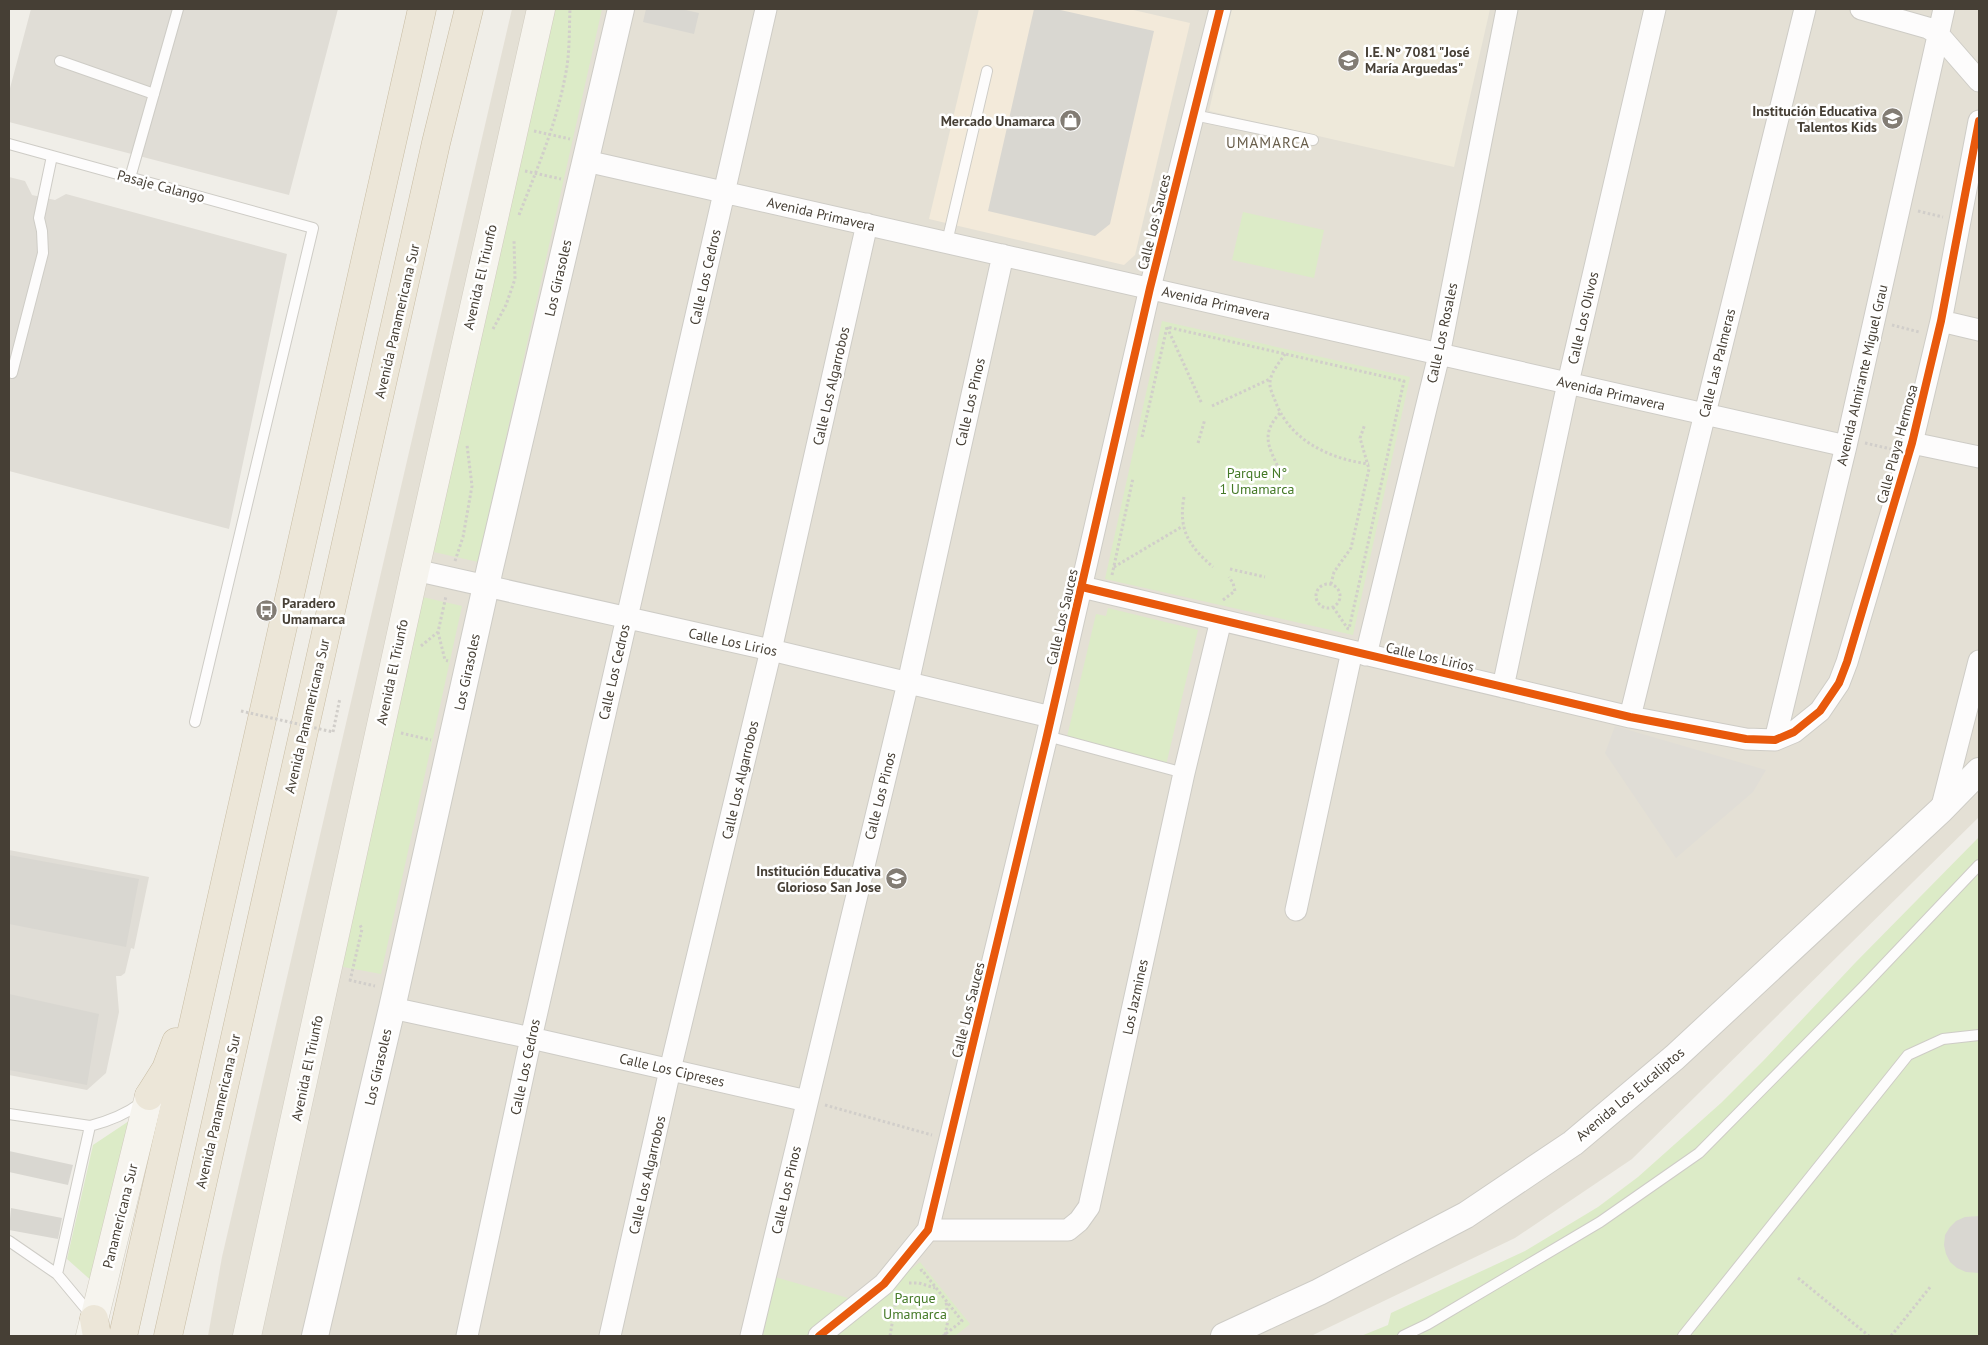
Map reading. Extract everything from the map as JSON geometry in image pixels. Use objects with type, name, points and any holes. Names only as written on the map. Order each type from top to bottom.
[{"type":"highway","points":[[123,1336],[422,9]]},
{"type":"highway","name":"Avenida Panamericana Sur","points":[[168,1336],[436,143],[469,9]]},
{"type":"highway","points":[[150,1096],[166,1069],[210,946]]},
{"type":"main road","name":"Avenida El Triunfo","points":[[247,1336],[339,978],[415,570],[541,9]]},
{"type":"main road","name":"Panamericana Sur","points":[[94,1330],[150,1096]]},
{"type":"street","name":"Los Girasoles","points":[[315,1336],[386,997],[486,586],[620,9]]},
{"type":"street","name":"Calle Los Cedros","points":[[467,1336],[531,1038],[766,9]]},
{"type":"street","name":"Calle Los Sauces","points":[[928,1230],[1082,587],[1150,288],[1194,115],[1217,9]]},
{"type":"street","name":"Calle Los Rosales","points":[[1296,910],[1359,653],[1439,354],[1507,9]]},
{"type":"street","name":"Calle Los Olivos","points":[[1503,687],[1568,383],[1656,9]]},
{"type":"street","name":"Calle Las Palmeras","points":[[1630,717],[1805,9]]},
{"type":"street","points":[[1861,9],[1928,28],[1938,34],[1979,81]]},
{"type":"street","name":"Avenida Almirante Miguel Grau","points":[[1775,740],[1847,442],[1944,9]]},
{"type":"street","name":"Calle Playa Hermosa","points":[[1775,740],[1794,732],[1820,712],[1839,683],[1847,662],[1910,448],[1968,216],[1979,121]]},
{"type":"street","name":"Avenida Primavera","points":[[586,162],[1704,414],[1847,442]]},
{"type":"street","name":"Calle Los Algarrobos","points":[[610,1336],[670,1070],[771,650],[867,224]]},
{"type":"street","name":"Calle Los Pinos","points":[[751,1336],[908,683],[1003,255]]},
{"type":"street","points":[[1939,329],[1979,330]]},
{"type":"street","points":[[1910,448],[1979,457]]},
{"type":"street","name":"Calle Los Lirios","points":[[415,570],[771,650],[908,683],[1049,727]]},
{"type":"street","name":"Calle Los Lirios","points":[[1082,587],[1226,608],[1359,653],[1630,717],[1746,739],[1775,740]]},
{"type":"street","name":"Los Jazmines","points":[[928,1230],[1068,1230],[1079,1221],[1089,1207],[1184,773],[1226,608]]},
{"type":"street","points":[[1941,810],[1979,661]]},
{"type":"street","name":"Avenida Los Eucaliptos","points":[[1224,1336],[1319,1292],[1466,1215],[1573,1143],[1675,1058],[1941,810],[1979,771]]},
{"type":"street","name":"Calle Los Cipreses","points":[[386,997],[531,1038],[807,1101]]},
{"type":"street","points":[[819,1336],[884,1284],[928,1230]]},
{"type":"lane","points":[[130,178],[178,9]]},
{"type":"lane","points":[[60,61],[154,94]]},
{"type":"lane","points":[[947,242],[987,71]]},
{"type":"lane","points":[[1194,115],[1313,140]]},
{"type":"lane","name":"Pasaje Calango","points":[[9,144],[313,228],[195,722]]},
{"type":"lane","points":[[12,373],[43,253],[42,231],[39,218],[52,156]]},
{"type":"lane","points":[[1049,727],[1184,773]]},
{"type":"lane","points":[[1403,1336],[1428,1324],[1600,1222],[1699,1153],[1863,987],[1979,865]]},
{"type":"lane","points":[[1683,1336],[1908,1055],[1942,1039],[1979,1035]]},
{"type":"lane","points":[[9,1114],[90,1126],[129,1112],[150,1096]]},
{"type":"lane","points":[[57,1274],[90,1126]]},
{"type":"lane","points":[[174,1336],[190,1236]]},
{"type":"lane","points":[[9,1241],[57,1274],[94,1330]]},
{"type":"path","points":[[518,221],[544,155],[566,77],[569,55],[570,9]]},
{"type":"path","points":[[514,127],[550,134],[586,162]]},
{"type":"path","points":[[505,167],[535,174],[586,162]]},
{"type":"path","points":[[1900,206],[1968,216]]},
{"type":"path","points":[[490,334],[506,305],[516,279],[514,236]]},
{"type":"path","points":[[1874,320],[1939,329]]},
{"type":"path","points":[[1166,327],[1404,380],[1348,629]]},
{"type":"path","points":[[1166,327],[1202,404]]},
{"type":"path","points":[[1142,436],[1166,327]]},
{"type":"path","points":[[1285,354],[1270,379],[1270,386],[1280,413],[1307,442],[1324,453],[1348,461],[1369,464]]},
{"type":"path","points":[[1212,406],[1270,379]]},
{"type":"path","points":[[1280,413],[1269,427],[1268,443],[1283,482]]},
{"type":"path","points":[[1198,443],[1205,419]]},
{"type":"path","points":[[1331,584],[1339,562],[1351,548],[1369,469],[1360,438],[1365,424]]},
{"type":"path","points":[[1847,442],[1910,448]]},
{"type":"path","points":[[444,660],[438,632],[463,537],[472,486],[467,444]]},
{"type":"path","points":[[1121,578],[1112,576],[1113,567],[1133,478]]},
{"type":"path","points":[[1184,497],[1183,526],[1190,544],[1213,567]]},
{"type":"path","points":[[1113,567],[1183,526]]},
{"type":"path","points":[[1230,569],[1265,577]]},
{"type":"path","points":[[1214,598],[1226,608],[1235,591],[1229,577]]},
{"type":"path","points":[[1331,584],[1338,589],[1340,597],[1333,607],[1321,606],[1316,596],[1320,586],[1331,584]]},
{"type":"path","points":[[1333,607],[1348,629]]},
{"type":"path","points":[[1339,627],[1348,629]]},
{"type":"path","points":[[419,647],[438,632]]},
{"type":"path","points":[[241,711],[333,732],[340,698]]},
{"type":"path","points":[[393,732],[431,740]]},
{"type":"path","points":[[360,922],[362,929],[339,978],[386,997]]},
{"type":"path","points":[[807,1101],[950,1139]]},
{"type":"path","points":[[916,1274],[922,1270],[962,1321],[944,1336]]},
{"type":"path","points":[[1798,1278],[1869,1336]]},
{"type":"path","points":[[910,1279],[904,1284],[919,1283],[938,1290]]},
{"type":"path","points":[[1891,1336],[1931,1286]]},
{"type":"path","points":[[890,1336],[896,1299]]},
{"type":"path","points":[[944,1336],[948,1320],[945,1299]]},
{"type":"shaded area","points":[[31,9],[338,9],[289,195],[9,122],[9,92]]},
{"type":"shaded area","points":[[512,9],[1979,9],[1979,817],[1632,1159],[1515,1238],[1311,1336],[208,1336],[222,1257]]},
{"type":"shaded area","points":[[979,9],[1129,9],[1190,23],[1135,255],[1124,265],[929,219]]},
{"type":"shaded area","name":"I.E. N° 7081 \"José María Arguedas\"","points":[[1232,9],[1490,9],[1454,167],[1209,111]]},
{"type":"shaded area","points":[[9,177],[25,181],[32,195],[55,200],[66,194],[287,254],[229,529],[9,471]]},
{"type":"shaded area","points":[[1615,726],[1766,770],[1753,792],[1676,858],[1605,753]]},
{"type":"shaded area","points":[[9,850],[149,877],[134,949],[131,948],[125,973],[121,976],[116,976],[119,1012],[106,1073],[87,1090],[9,1075]]},
{"type":"green space","points":[[550,9],[602,9],[478,562],[425,550]]},
{"type":"green space","points":[[1243,212],[1324,230],[1314,278],[1232,260]]},
{"type":"green space","name":"Parque N° 1 Umamarca","points":[[1162,321],[1410,377],[1353,635],[1105,579]]},
{"type":"green space","points":[[418,596],[462,606],[381,974],[333,965]]},
{"type":"green space","points":[[1108,608],[1198,630],[1166,765],[1066,741],[1096,614],[1106,616]]},
{"type":"green space","points":[[1979,837],[1979,1336],[1361,1336],[1388,1325],[1391,1313],[1525,1251],[1598,1207],[1638,1177],[1721,1103]]},
{"type":"green space","points":[[132,1119],[94,1283],[67,1259],[93,1145]]},
{"type":"green space","name":"Parque Umamarca","points":[[920,1262],[970,1324],[955,1336],[828,1336]]},
{"type":"green space","points":[[775,1277],[848,1298],[847,1303],[807,1336],[763,1336]]},
{"type":"building","points":[[646,9],[681,9],[699,13],[694,34],[643,22]]},
{"type":"building","name":"Mercado Unamarca","points":[[1034,9],[1056,9],[1154,31],[1110,224],[1095,236],[988,211]]},
{"type":"building","points":[[9,855],[139,879],[126,947],[9,924]]},
{"type":"building","points":[[9,994],[99,1014],[87,1085],[9,1070]]},
{"type":"building","points":[[9,1151],[73,1165],[68,1185],[9,1172]]},
{"type":"building","points":[[11,1208],[62,1218],[58,1239],[9,1230]]},
{"type":"building","points":[[1979,1216],[1979,1273],[1966,1272],[1950,1262],[1944,1245],[1945,1235],[1956,1221],[1965,1217]]},
{"type":"cycle path","points":[[819,1336],[884,1284],[928,1230],[1046,740],[1150,288],[1220,9]]},
{"type":"cycle path","points":[[1082,587],[1630,717],[1746,739],[1775,740],[1794,732],[1820,711],[1839,683],[1847,662],[1912,443],[1941,321],[1979,121]]},
{"type":"place","name":"I.E. N° 7081 \"José María Arguedas\"","points":[[1349,60]]},
{"type":"place","name":"Institución Educativa Talentos Kids","points":[[1893,119]]},
{"type":"place","name":"Mercado Unamarca","points":[[1071,121]]},
{"type":"place","name":"Paradero Umamarca","points":[[266,611]]},
{"type":"place","name":"Institución Educativa Glorioso San Jose","points":[[897,879]]},
{"type":"district","name":"UMAMARCA","points":[[1268,143]]}]
